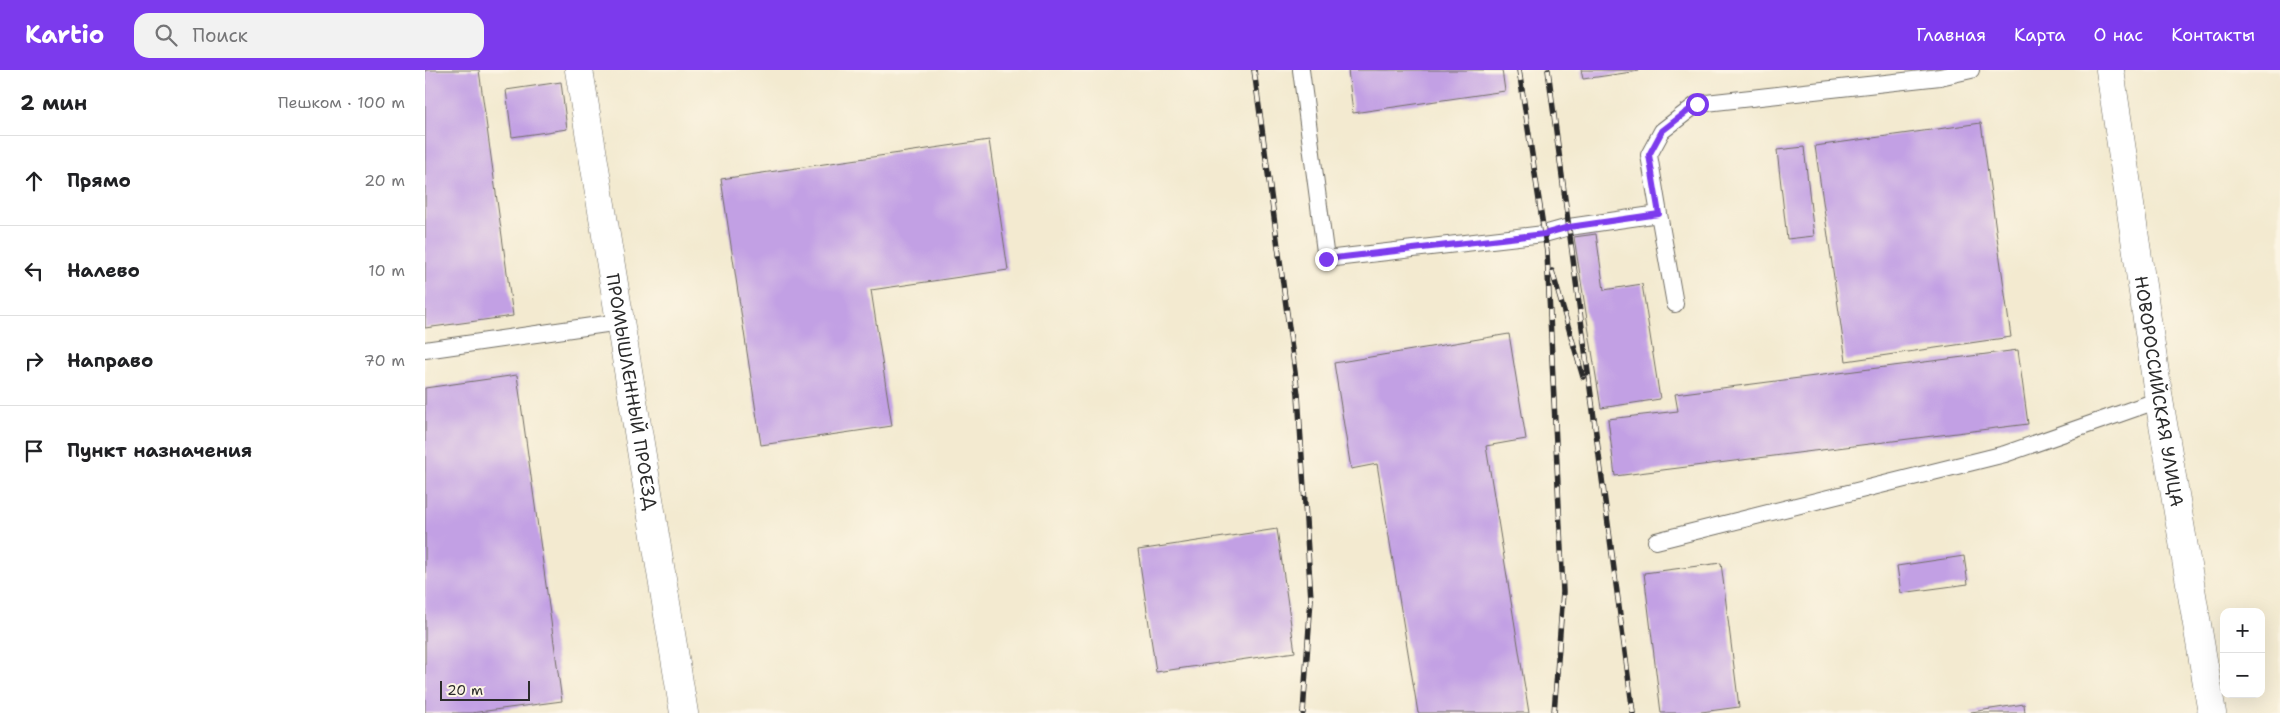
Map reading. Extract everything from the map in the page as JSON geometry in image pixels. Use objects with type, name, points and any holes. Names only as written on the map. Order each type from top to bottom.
[{"type":"street","name":"ПРОМЫШЛЕННЫЙ ПРОЕЗД","points":[[579,70],[684,713]]},
{"type":"street","name":"НОВОРОССИЙСКАЯ УЛИЦА","points":[[2110,70],[2159,400],[2212,713]]},
{"type":"lane","points":[[1301,70],[1326,259],[1544,234],[1569,227],[1659,214]]},
{"type":"lane","points":[[1675,304],[1649,155],[1662,131],[1697,104],[1940,77],[1971,70]]},
{"type":"lane","points":[[425,350],[620,322]]},
{"type":"lane","points":[[1656,540],[2005,454],[2159,400]]},
{"type":"building","points":[[425,70],[479,70],[513,316],[425,328]]},
{"type":"building","points":[[1348,70],[1502,70],[1505,91],[1353,113]]},
{"type":"building","points":[[1581,70],[1639,70],[1639,71],[1583,79]]},
{"type":"building","points":[[561,82],[567,129],[512,137],[506,90]]},
{"type":"building","points":[[1981,123],[2011,337],[1846,361],[1815,146]]},
{"type":"building","points":[[989,140],[1008,270],[871,290],[892,426],[761,445],[721,179]]},
{"type":"building","points":[[1804,147],[1814,236],[1787,239],[1777,150]]},
{"type":"building","points":[[1596,234],[1604,290],[1642,284],[1660,399],[1601,408],[1574,237]]},
{"type":"building","points":[[1509,334],[1526,439],[1486,446],[1529,713],[1418,713],[1377,464],[1351,469],[1334,363]]},
{"type":"building","points":[[2018,350],[2028,424],[1615,476],[1608,419],[1678,411],[1675,394]]},
{"type":"building","points":[[517,375],[562,701],[471,713],[425,713],[425,388]]},
{"type":"building","points":[[1277,529],[1295,652],[1156,672],[1138,550]]},
{"type":"building","points":[[1964,556],[1968,584],[1901,593],[1897,566]]},
{"type":"building","points":[[1721,563],[1739,707],[1694,713],[1661,713],[1644,573]]},
{"type":"building","points":[[2024,704],[2025,713],[1971,713],[1971,712]]},
{"type":"railway","points":[[1254,70],[1298,394],[1311,599],[1303,713]]},
{"type":"railway","points":[[1519,70],[1547,252],[1563,592],[1554,713]]},
{"type":"railway","points":[[1548,70],[1633,713]]},
{"type":"railway","points":[[1552,271],[1583,377]]},
{"type":"route","points":[[1326,259],[1544,234],[1569,227],[1659,214],[1649,155],[1662,131],[1697,104]]}]
